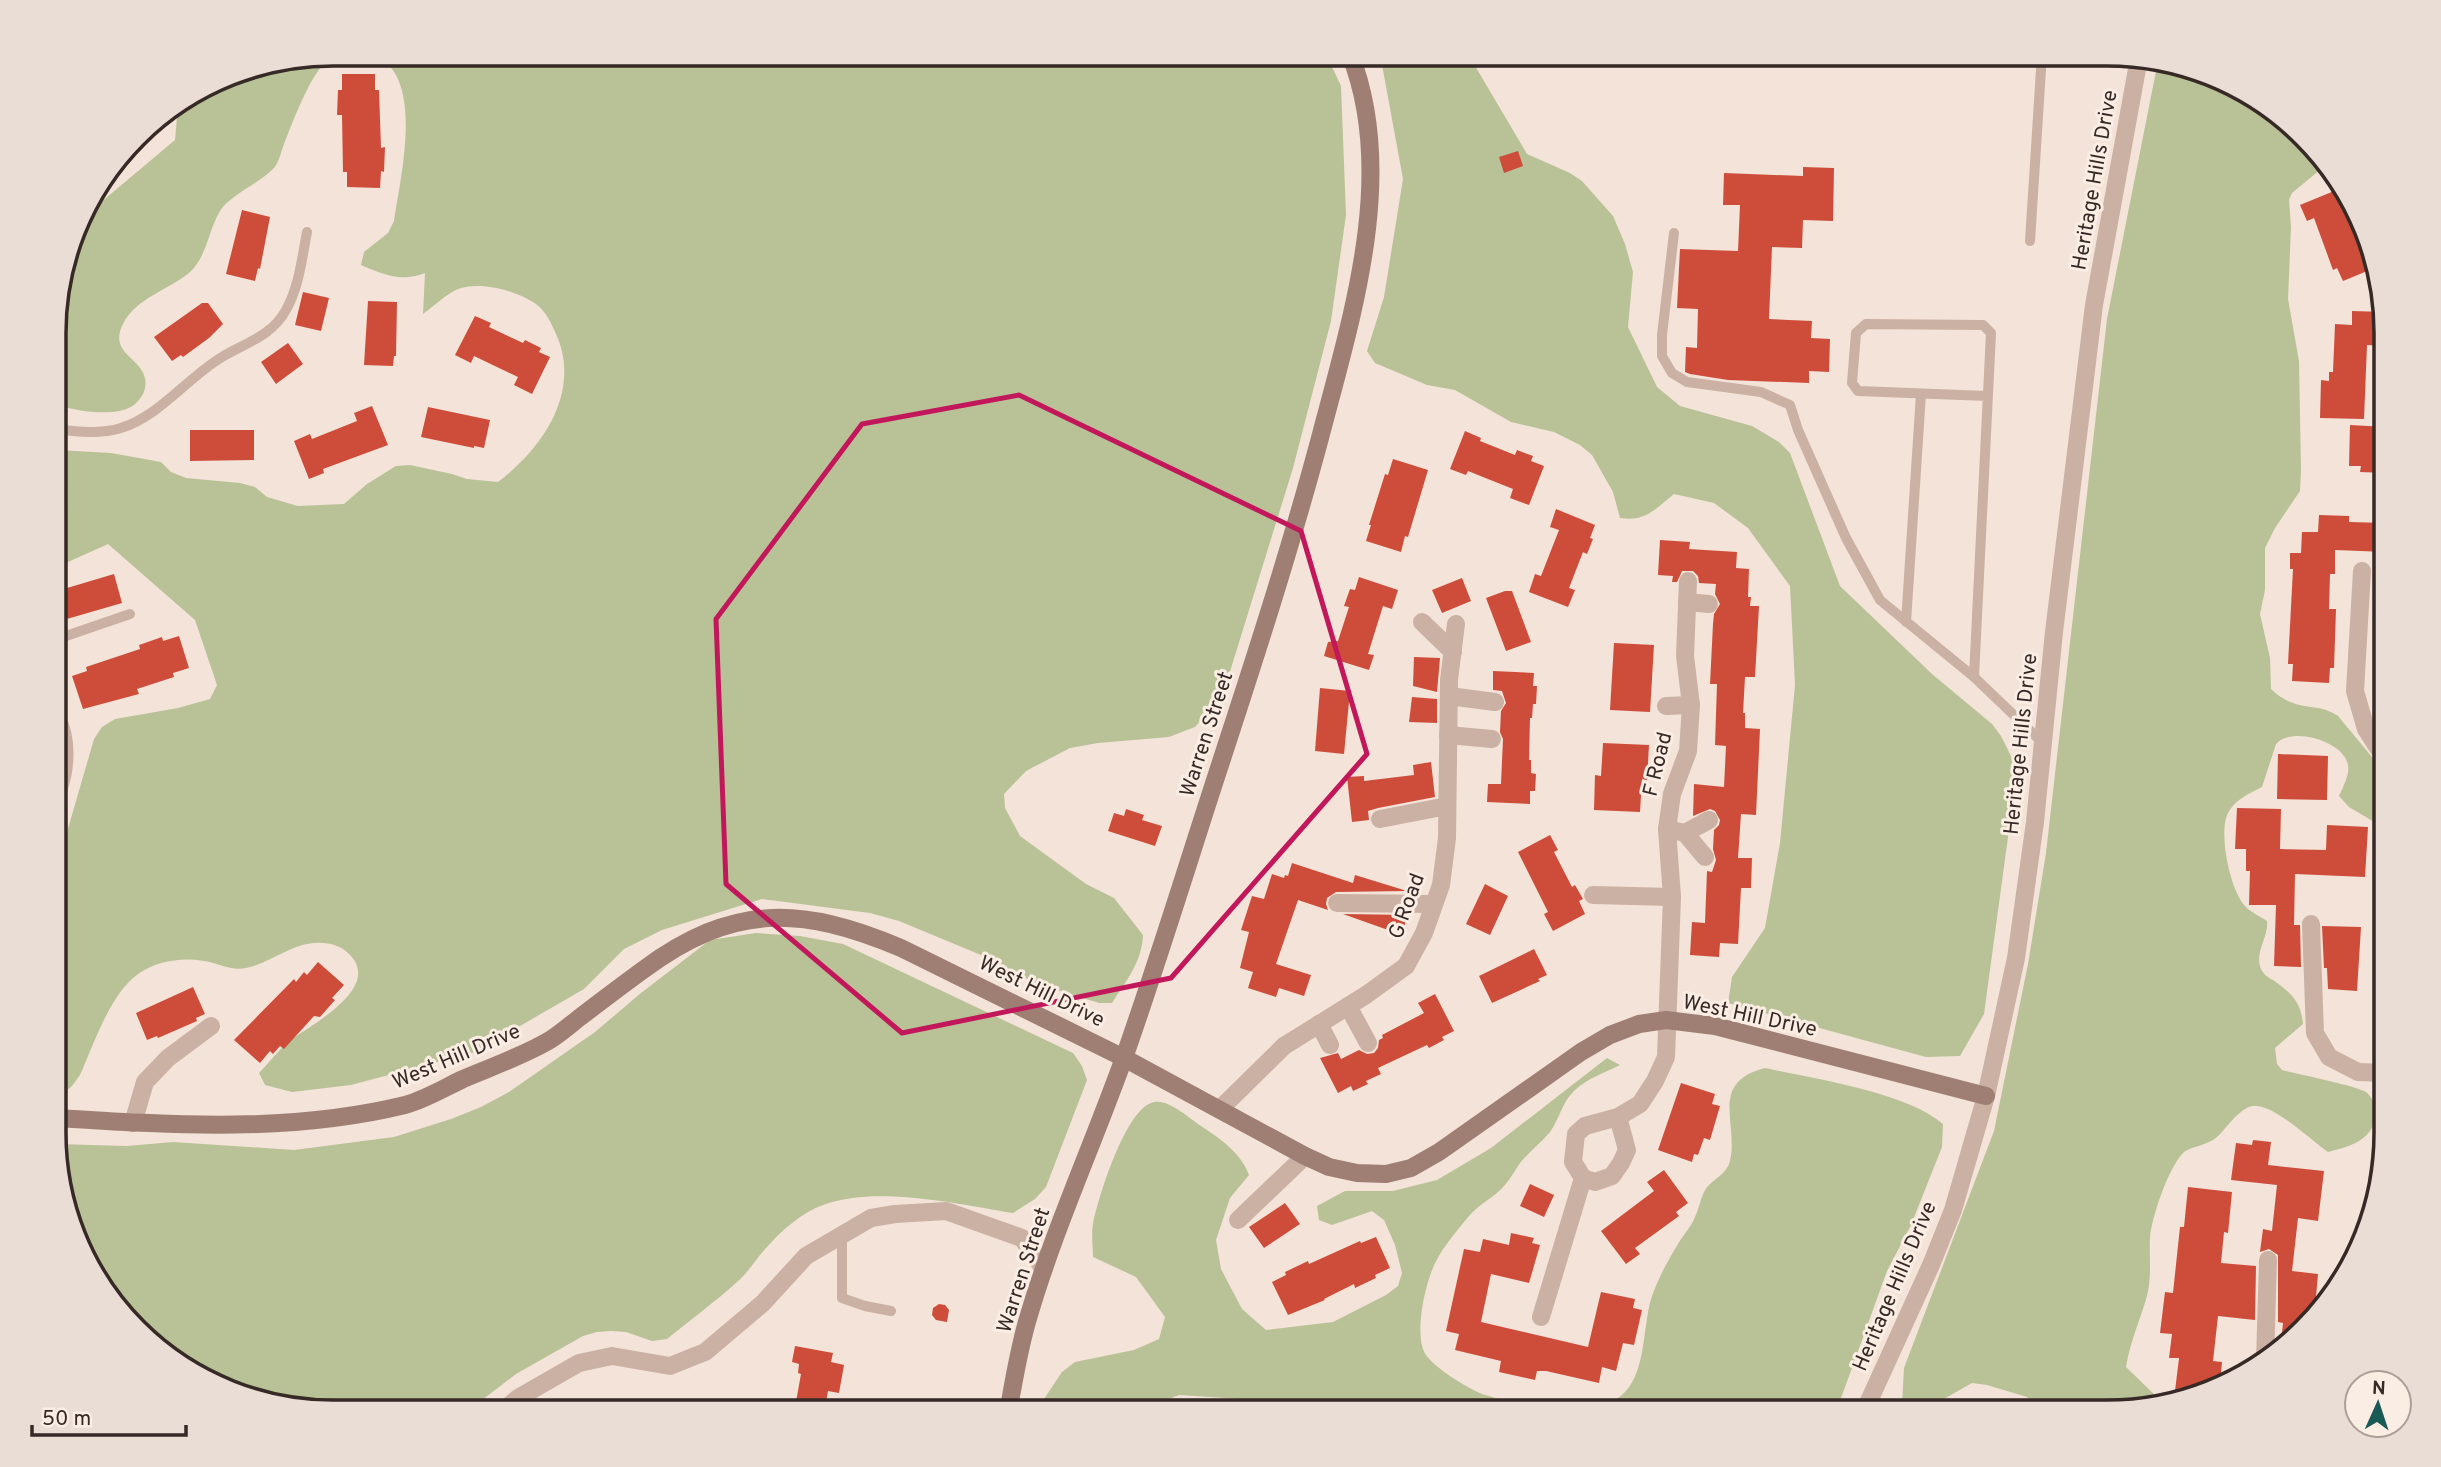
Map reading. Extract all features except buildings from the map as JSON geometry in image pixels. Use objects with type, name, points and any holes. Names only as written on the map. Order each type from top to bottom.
[{"type":"street","name":"Warren Street","points":[[1010,1400],[1029,1315],[1044,1269],[1124,1058],[1285,559],[1349,325],[1367,228],[1370,180],[1369,139],[1363,99],[1353,66]]},
{"type":"street","name":"Heritage Hills Drive","points":[[1869,1400],[1953,1210],[1986,1096],[2020,934],[2094,305],[2137,68]]},
{"type":"street","points":[[2362,570],[2355,691],[2366,729],[2374,741]]},
{"type":"street","name":"F Road","points":[[1618,1117],[1640,1104],[1655,1081],[1665,1057],[1666,1020],[1679,939],[1672,897],[1667,829],[1672,793],[1688,751],[1691,705],[1677,654],[1687,602],[1688,581]]},
{"type":"street","points":[[1687,602],[1709,604]]},
{"type":"street","points":[[1422,622],[1453,652]]},
{"type":"street","name":"G Road","points":[[1220,1110],[1284,1046],[1406,966],[1424,933],[1441,885],[1444,862],[1448,696],[1456,625]]},
{"type":"street","points":[[1448,696],[1495,702]]},
{"type":"street","points":[[1666,706],[1691,705]]},
{"type":"street","points":[[1448,735],[1492,739]]},
{"type":"street","points":[[1380,820],[1447,806]]},
{"type":"street","points":[[1685,833],[1709,820]]},
{"type":"street","points":[[1667,829],[1685,833],[1705,857]]},
{"type":"street","points":[[1593,895],[1672,897]]},
{"type":"street","points":[[1337,903],[1434,904]]},
{"type":"street","name":"West Hill Drive","points":[[66,1119],[133,1123],[274,1124],[335,1118],[407,1104],[551,1040],[680,945],[717,929],[756,918],[794,916],[865,932],[1124,1058],[1305,1156],[1329,1167],[1357,1173],[1386,1174],[1411,1168],[1439,1152],[1581,1052],[1610,1035],[1639,1024],[1666,1020],[1715,1026],[1986,1096]]},
{"type":"street","points":[[2311,924],[2315,1033],[2329,1057],[2358,1072],[2374,1073]]},
{"type":"street","points":[[1348,1006],[1368,1043]]},
{"type":"street","points":[[1319,1024],[1330,1045]]},
{"type":"street","points":[[133,1123],[145,1082],[168,1058],[211,1026]]},
{"type":"street","points":[[1618,1117],[1627,1150],[1621,1163],[1612,1176],[1595,1182],[1583,1178],[1573,1162],[1576,1134],[1585,1126],[1618,1117]]},
{"type":"street","points":[[1238,1220],[1305,1156]]},
{"type":"street","points":[[1541,1317],[1583,1178]]},
{"type":"street","points":[[516,1400],[579,1363],[612,1356],[670,1366],[705,1352],[763,1303],[806,1256],[871,1219],[895,1214],[946,1211],[1022,1238],[1044,1269]]},
{"type":"street","points":[[2266,1349],[2269,1260]]},
{"type":"lane","points":[[2030,241],[2041,66]]},
{"type":"lane","points":[[66,430],[120,429],[161,406],[222,357],[269,331],[285,312],[295,290],[307,232]]},
{"type":"lane","points":[[1674,233],[1662,335],[1662,356],[1672,373],[1687,382],[1761,392],[1790,405],[1798,430],[1846,538],[1880,600],[1974,677],[2043,743]]},
{"type":"lane","points":[[1974,677],[1991,333],[1983,325],[1866,324],[1856,333],[1852,383],[1858,391],[1987,396]]},
{"type":"lane","points":[[1906,622],[1921,394]]},
{"type":"lane","points":[[66,636],[131,614]]},
{"type":"lane","points":[[842,1237],[842,1297],[865,1306],[891,1311]]},
{"type":"highlighted area","points":[[1019,395],[1301,531],[1367,754],[1171,978],[902,1033],[726,884],[716,619],[862,424]]},
{"type":"green space","points":[[389,66],[1332,66],[1341,86],[1346,215],[1331,321],[1293,468],[1228,678],[1215,704],[1195,727],[1169,737],[1070,748],[1026,771],[1004,794],[1005,808],[1020,836],[1086,884],[1114,898],[1143,935],[1136,963],[1112,1003],[1099,1003],[1035,983],[981,955],[899,921],[870,913],[762,899],[662,930],[624,949],[584,989],[475,1052],[351,1085],[292,1092],[265,1085],[259,1073],[288,1043],[328,1014],[351,991],[357,979],[357,967],[349,954],[334,945],[315,943],[297,947],[264,962],[240,969],[195,960],[161,963],[138,974],[119,994],[104,1020],[80,1075],[66,1091],[66,833],[94,739],[102,727],[115,719],[178,708],[210,699],[217,685],[195,620],[108,544],[66,563],[66,450],[111,453],[161,462],[171,472],[186,478],[240,483],[255,487],[267,497],[298,506],[344,504],[367,484],[396,466],[410,465],[467,479],[498,482],[530,453],[554,417],[561,397],[563,355],[548,318],[534,303],[505,290],[471,286],[454,291],[423,314],[425,273],[400,277],[361,265],[364,252],[388,233],[394,221],[406,128],[399,82]]},
{"type":"green space","points":[[1382,66],[1475,66],[1527,154],[1582,181],[1613,216],[1633,272],[1628,327],[1657,387],[1680,406],[1752,426],[1779,442],[1790,453],[1840,586],[1932,674],[1992,724],[2001,736],[2015,764],[2016,778],[1984,1014],[1960,1056],[1926,1057],[1728,1003],[1732,977],[1765,928],[1780,843],[1795,685],[1790,586],[1748,528],[1714,503],[1674,494],[1644,516],[1620,518],[1613,492],[1592,455],[1580,445],[1554,432],[1511,422],[1455,390],[1427,385],[1375,363],[1367,351],[1384,297],[1403,179]]},
{"type":"green space","points":[[321,67],[303,99],[274,168],[220,211],[204,252],[195,267],[136,307],[123,324],[119,335],[120,344],[142,370],[145,378],[144,390],[139,399],[134,405],[117,411],[85,411],[66,407],[69,298],[87,231],[101,202],[175,140],[177,117],[215,94],[264,76]]},
{"type":"green space","points":[[2156,71],[2210,87],[2256,111],[2284,133],[2319,171],[2292,193],[2289,200],[2291,227],[2288,299],[2299,361],[2300,491],[2265,548],[2265,590],[2260,614],[2270,658],[2271,689],[2289,702],[2322,709],[2338,716],[2374,760],[2374,822],[2349,807],[2339,796],[2348,769],[2344,756],[2327,743],[2304,736],[2293,736],[2276,744],[2262,787],[2234,804],[2225,822],[2224,834],[2227,861],[2235,888],[2247,908],[2267,921],[2259,957],[2261,969],[2294,998],[2302,1016],[2303,1024],[2275,1048],[2277,1064],[2282,1070],[2366,1092],[2374,1103],[2374,1122],[2362,1139],[2350,1146],[2328,1152],[2275,1112],[2252,1106],[2237,1116],[2215,1138],[2187,1150],[2177,1160],[2166,1181],[2154,1217],[2150,1237],[2149,1289],[2126,1367],[2156,1396],[2125,1400],[2031,1400],[1987,1385],[1972,1383],[1942,1400],[1902,1400],[1904,1368],[1994,1131],[2028,964],[2046,853],[2107,319]]},
{"type":"green space","points":[[756,933],[800,936],[843,944],[1073,1053],[1087,1080],[1046,1187],[1035,1199],[1013,1213],[943,1201],[892,1196],[844,1199],[823,1205],[786,1228],[741,1278],[667,1339],[652,1341],[626,1332],[611,1331],[583,1336],[516,1374],[482,1400],[316,1400],[264,1391],[231,1380],[185,1356],[157,1334],[111,1282],[94,1252],[76,1203],[67,1144],[127,1146],[173,1142],[294,1150],[394,1137],[451,1119],[509,1092],[595,1032],[710,940]]},
{"type":"green space","points":[[1607,1058],[1620,1065],[1579,1087],[1566,1100],[1550,1132],[1520,1163],[1501,1189],[1469,1216],[1448,1243],[1438,1257],[1428,1281],[1420,1326],[1422,1347],[1426,1355],[1444,1372],[1468,1387],[1504,1400],[1243,1400],[1179,1395],[1166,1400],[1043,1400],[1062,1372],[1075,1362],[1134,1350],[1159,1339],[1165,1317],[1136,1277],[1093,1257],[1092,1236],[1101,1195],[1115,1155],[1133,1120],[1154,1102],[1172,1106],[1223,1141],[1236,1153],[1249,1175],[1230,1198],[1216,1240],[1221,1269],[1242,1309],[1266,1330],[1333,1322],[1398,1286],[1402,1273],[1395,1245],[1384,1220],[1372,1211],[1332,1225],[1319,1220],[1317,1206],[1345,1191],[1393,1191],[1437,1180],[1491,1148]]},
{"type":"green space","points":[[1765,1068],[1858,1088],[1906,1103],[1943,1124],[1942,1147],[1911,1225],[1887,1271],[1840,1400],[1614,1400],[1629,1388],[1636,1374],[1641,1359],[1648,1310],[1660,1276],[1693,1221],[1704,1192],[1728,1166],[1732,1147],[1731,1094],[1737,1084],[1748,1075]]}]
